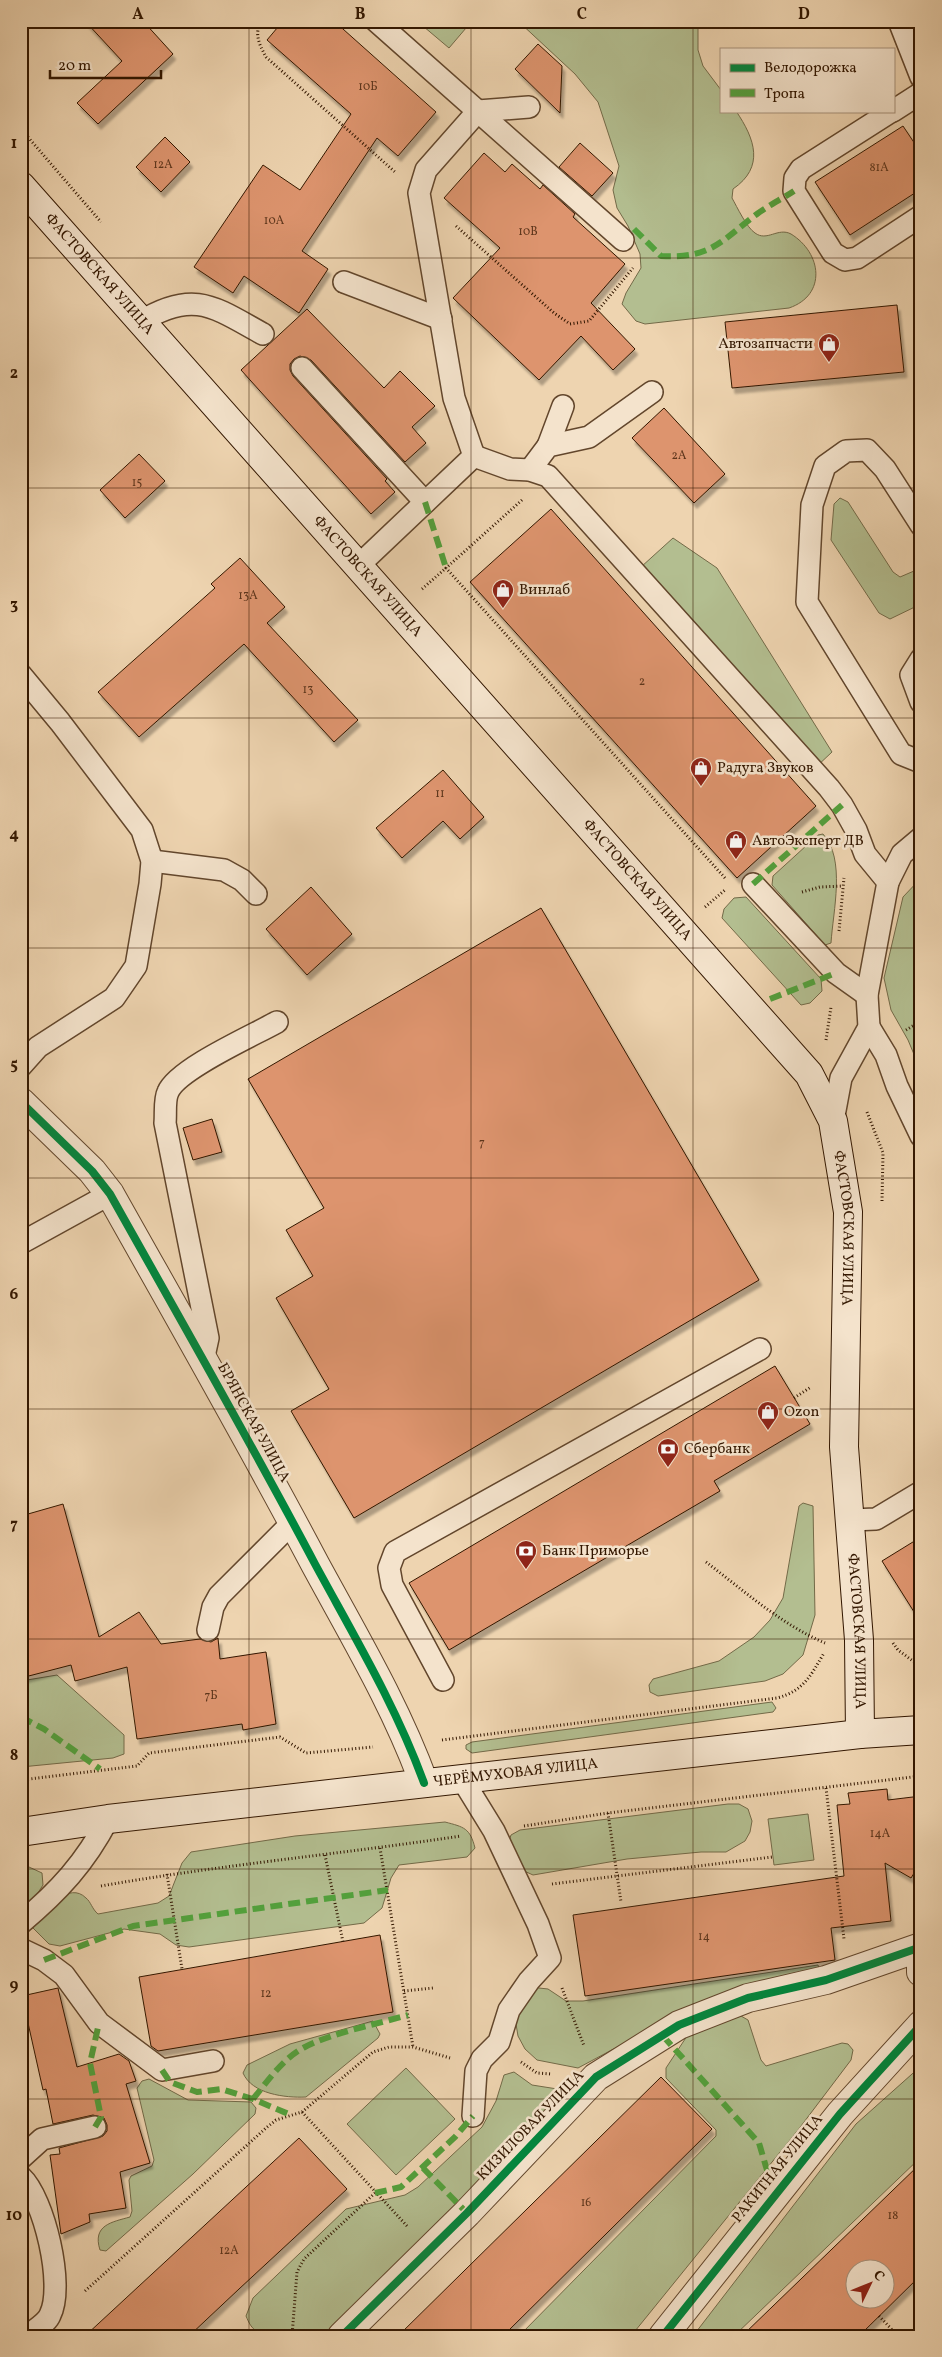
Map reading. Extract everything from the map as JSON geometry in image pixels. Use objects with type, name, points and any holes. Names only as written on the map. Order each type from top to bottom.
[{"type":"main road","name":"ФАСТОВСКАЯ УЛИЦА","points":[[23,191],[809,1074],[833,1121],[848,1212],[844,1447],[859,1640],[860,1734]]},
{"type":"main road","name":"БРЯНСКАЯ УЛИЦА","points":[[21,1102],[92,1171],[110,1194],[293,1522],[395,1711],[410,1743],[424,1783]]},
{"type":"main road","name":"ЧЕРЁМУХОВАЯ УЛИЦА","points":[[21,1832],[108,1819],[424,1783],[860,1734],[921,1730]]},
{"type":"main road","name":"КИЗИЛОВАЯ УЛИЦА","points":[[342,2336],[430,2250],[596,2077],[679,2025],[748,1998],[848,1974],[921,1947]]},
{"type":"main road","points":[[921,1964],[921,1972]]},
{"type":"main road","name":"РАКИТНАЯ УЛИЦА","points":[[663,2336],[840,2114],[921,2025]]},
{"type":"lane","points":[[376,21],[623,240]]},
{"type":"lane","points":[[899,21],[921,77]]},
{"type":"lane","points":[[894,110],[921,93]]},
{"type":"lane","points":[[474,456],[454,398],[420,193],[426,170],[478,111],[528,107]]},
{"type":"lane","points":[[891,112],[801,169],[794,178],[794,191],[833,253],[845,260],[857,258],[921,216]]},
{"type":"lane","points":[[344,282],[441,319]]},
{"type":"lane","points":[[140,322],[160,310],[194,303],[214,307],[263,334]]},
{"type":"lane","points":[[302,368],[425,502]]},
{"type":"lane","points":[[548,446],[589,437],[652,392]]},
{"type":"lane","points":[[530,470],[548,446],[563,406]]},
{"type":"lane","points":[[921,525],[885,469],[867,450],[846,451],[825,466],[812,506],[807,602],[901,754],[921,762]]},
{"type":"lane","points":[[474,456],[510,469],[530,470],[548,476],[829,788],[842,805],[856,830],[865,854],[888,882]]},
{"type":"lane","points":[[358,566],[474,456]]},
{"type":"lane","points":[[921,659],[911,675],[921,702]]},
{"type":"lane","points":[[21,675],[60,722],[142,830],[152,861],[136,966],[114,998],[38,1047],[21,1066]]},
{"type":"lane","points":[[921,838],[902,854],[888,882],[867,995],[869,1027],[886,1056],[897,1086],[921,1136]]},
{"type":"lane","points":[[152,861],[224,870],[242,880],[256,894]]},
{"type":"lane","points":[[753,884],[836,974],[867,995]]},
{"type":"lane","points":[[203,1361],[208,1338],[165,1123],[167,1092],[176,1080],[195,1066],[277,1022]]},
{"type":"lane","points":[[833,1121],[841,1078],[869,1027]]},
{"type":"lane","points":[[21,1243],[110,1194]]},
{"type":"lane","points":[[443,1680],[392,1585],[390,1568],[395,1552],[760,1350]]},
{"type":"lane","points":[[850,1520],[876,1519],[921,1492]]},
{"type":"lane","points":[[208,1630],[213,1607],[219,1596],[293,1522]]},
{"type":"lane","points":[[462,1779],[494,1831],[522,1888],[550,1958],[529,1981],[509,2010],[499,2042],[482,2059],[476,2070],[473,2116]]},
{"type":"lane","points":[[21,1923],[62,1886],[93,1848],[108,1819]]},
{"type":"lane","points":[[21,1948],[44,1960],[64,1975],[100,2023],[162,2070],[213,2060]]},
{"type":"lane","points":[[21,2158],[42,2139],[95,2127]]},
{"type":"lane","points":[[21,2177],[30,2186],[45,2223],[53,2264],[56,2296],[50,2316],[26,2332]]},
{"type":"path","points":[[421,590],[516,505]]},
{"type":"path","points":[[446,568],[731,884],[738,887],[753,884]]},
{"type":"path","points":[[775,907],[809,889],[843,886]]},
{"type":"path","points":[[21,1780],[137,1766],[149,1753],[280,1737],[306,1753],[410,1743],[789,1695],[808,1681],[829,1644],[810,1636],[706,1562]]},
{"type":"path","points":[[887,1637],[898,1650],[921,1667]]},
{"type":"path","points":[[826,1788],[848,1974]]},
{"type":"path","points":[[608,1813],[621,1902]]},
{"type":"path","points":[[380,1848],[413,2048]]},
{"type":"path","points":[[325,1855],[343,1942]]},
{"type":"path","points":[[522,1888],[772,1856]]},
{"type":"path","points":[[167,1874],[182,1969]]},
{"type":"path","points":[[499,2042],[514,2058],[537,2073],[596,2077],[550,1958]]},
{"type":"path","points":[[404,1992],[433,1988]]},
{"type":"path","points":[[53,2306],[78,2296],[96,2282],[266,2128],[276,2120],[302,2112],[374,2052],[389,2047],[413,2048],[464,2061],[482,2059]]},
{"type":"path","points":[[302,2112],[375,2193],[430,2250]]},
{"type":"path","points":[[292,2336],[296,2272],[304,2258],[375,2193]]},
{"type":"path","points":[[879,2316],[898,2336]]},
{"type":"green space","points":[[417,21],[472,21],[449,48]]},
{"type":"green space","points":[[518,21],[576,21],[587,25],[598,21],[698,21],[698,50],[703,66],[720,89],[720,112],[737,112],[748,132],[754,152],[750,171],[733,189],[732,198],[755,233],[764,236],[786,232],[801,242],[814,262],[816,273],[815,284],[810,294],[801,302],[789,308],[645,324],[636,321],[622,304],[626,293],[641,268],[640,254],[628,226],[617,208],[613,190],[619,166],[598,102],[575,74]]},
{"type":"green space","points":[[840,498],[848,502],[893,572],[900,577],[921,568],[921,604],[890,619],[879,613],[831,540],[834,504]]},
{"type":"green space","points":[[673,538],[717,568],[832,752],[815,768],[641,567]]},
{"type":"green space","points":[[823,834],[830,845],[836,871],[831,943],[825,945],[772,885],[773,876],[818,835]]},
{"type":"green space","points":[[921,878],[921,902],[917,905],[921,917],[921,1071],[908,1040],[891,1010],[884,978],[903,897]]},
{"type":"green space","points":[[746,897],[821,979],[822,991],[810,1003],[801,1005],[722,918],[724,909],[734,898]]},
{"type":"green space","points":[[803,1503],[813,1506],[815,1615],[803,1655],[783,1674],[765,1681],[658,1696],[650,1692],[649,1685],[653,1679],[719,1661],[754,1637],[770,1620],[783,1598],[799,1506]]},
{"type":"green space","points":[[57,1675],[124,1735],[124,1754],[113,1758],[21,1767],[21,1681]]},
{"type":"green space","points":[[772,1702],[776,1708],[773,1712],[472,1753],[466,1749],[466,1745],[472,1742]]},
{"type":"green space","points":[[739,1804],[748,1809],[752,1821],[750,1832],[745,1841],[726,1852],[701,1852],[627,1859],[533,1875],[522,1870],[508,1844],[511,1835],[520,1830]]},
{"type":"green space","points":[[808,1814],[814,1860],[774,1865],[768,1819]]},
{"type":"green space","points":[[445,1822],[465,1829],[471,1836],[475,1848],[467,1857],[399,1865],[391,1878],[382,1908],[364,1923],[189,1947],[176,1945],[160,1934],[124,1929],[60,1946],[49,1944],[33,1928],[34,1919],[52,1903],[59,1898],[73,1893],[86,1898],[98,1914],[158,1903],[169,1896],[182,1863],[191,1852],[295,1836]]},
{"type":"green space","points":[[29,1867],[42,1873],[43,1885],[34,1899],[21,1907],[21,1868]]},
{"type":"green space","points":[[818,1965],[820,1972],[666,2021],[578,2068],[537,2060],[525,2049],[518,2036],[514,2012],[530,1987],[548,1989],[566,2001],[583,2001]]},
{"type":"green space","points":[[741,2016],[748,2020],[761,2060],[766,2066],[842,2043],[848,2044],[853,2050],[851,2060],[798,2130],[631,2336],[519,2336],[716,2136],[716,2130],[666,2078],[666,2068],[689,2033]]},
{"type":"green space","points":[[373,2021],[380,2034],[378,2038],[306,2097],[289,2097],[261,2090],[247,2080],[243,2073],[247,2065],[290,2044]]},
{"type":"green space","points":[[921,2066],[921,2157],[734,2336],[693,2336],[856,2124]]},
{"type":"green space","points":[[406,2068],[455,2119],[396,2175],[347,2124]]},
{"type":"green space","points":[[514,2072],[532,2085],[570,2091],[329,2333],[282,2336],[264,2334],[254,2329],[246,2316],[253,2298],[346,2209],[405,2195],[418,2187],[482,2127],[496,2101],[504,2075]]},
{"type":"green space","points":[[149,2079],[188,2100],[251,2102],[256,2108],[255,2114],[193,2174],[106,2251],[100,2250],[98,2242],[101,2230],[110,2223],[130,2217],[132,2211],[129,2180],[131,2176],[152,2166],[154,2160],[137,2088],[142,2081]]},
{"type":"building","points":[[85,21],[143,21],[173,54],[98,124],[77,103],[122,61]]},
{"type":"building","points":[[283,21],[334,21],[436,112],[398,156],[377,138],[302,251],[328,269],[299,313],[244,276],[233,293],[194,267],[263,165],[300,190],[351,114],[267,40]]},
{"type":"building","points":[[538,44],[562,66],[560,113],[515,69]]},
{"type":"building","points":[[903,126],[921,153],[921,189],[850,235],[815,182]]},
{"type":"building","points":[[165,137],[190,162],[161,192],[136,167]]},
{"type":"building","points":[[580,143],[613,173],[592,196],[559,167]]},
{"type":"building","points":[[484,153],[505,172],[512,164],[540,189],[543,185],[575,214],[573,217],[625,264],[591,303],[635,349],[613,370],[581,336],[539,380],[453,298],[500,248],[444,198]]},
{"type":"building","points":[[897,305],[904,372],[732,388],[725,322]]},
{"type":"building","points":[[307,309],[384,388],[400,371],[435,406],[412,427],[426,443],[405,462],[311,360],[300,356],[290,364],[293,376],[387,479],[385,481],[395,492],[371,514],[241,370]]},
{"type":"building","points":[[664,408],[725,474],[694,503],[632,438]]},
{"type":"building","points":[[139,454],[165,481],[125,518],[100,490]]},
{"type":"building","points":[[551,509],[816,806],[737,878],[470,582]]},
{"type":"building","points":[[240,558],[285,607],[267,623],[358,720],[334,742],[244,644],[139,737],[98,692],[215,588],[211,584]]},
{"type":"building","points":[[443,770],[484,817],[460,839],[443,821],[402,858],[376,828]]},
{"type":"building","points":[[311,887],[352,934],[307,975],[266,929]]},
{"type":"building","points":[[541,908],[759,1280],[354,1518],[291,1411],[329,1389],[276,1298],[313,1276],[286,1230],[324,1208],[248,1079]]},
{"type":"building","points":[[212,1119],[222,1152],[193,1160],[183,1128]]},
{"type":"building","points":[[775,1366],[810,1424],[714,1481],[720,1491],[449,1650],[409,1583]]},
{"type":"building","points":[[63,1504],[99,1637],[139,1612],[161,1644],[200,1639],[211,1642],[218,1638],[220,1659],[266,1652],[276,1724],[243,1730],[242,1724],[137,1739],[127,1667],[75,1681],[71,1665],[21,1678],[21,1516]]},
{"type":"building","points":[[921,1537],[921,1623],[882,1561]]},
{"type":"building","points":[[887,1789],[888,1800],[921,1796],[921,1862],[911,1878],[885,1863],[891,1921],[831,1928],[835,1960],[585,1996],[573,1915],[844,1876],[837,1805],[850,1804],[848,1793]]},
{"type":"building","points":[[380,1935],[393,2012],[158,2051],[151,2046],[139,1977]]},
{"type":"building","points":[[58,1988],[77,2067],[119,2054],[129,2061],[136,2081],[126,2084],[150,2163],[120,2172],[126,2208],[89,2214],[90,2222],[61,2234],[50,2155],[60,2154],[59,2148],[103,2136],[107,2131],[107,2125],[104,2118],[93,2115],[53,2124],[46,2089],[43,2090],[22,1996]]},
{"type":"building","points":[[661,2077],[712,2129],[503,2336],[398,2336]]},
{"type":"building","points":[[299,2138],[347,2189],[189,2336],[85,2336]]},
{"type":"building","points":[[921,2163],[921,2275],[894,2302],[894,2260],[844,2260],[844,2310],[885,2310],[859,2336],[742,2336]]},
{"type":"marked path","points":[[634,229],[661,256],[692,255],[724,240],[762,211],[794,191]]},
{"type":"marked path","points":[[425,502],[446,568]]},
{"type":"marked path","points":[[753,884],[842,805]]},
{"type":"marked path","points":[[770,999],[836,973]]},
{"type":"marked path","points":[[21,1717],[44,1729],[100,1769]]},
{"type":"marked path","points":[[44,1960],[133,1926],[388,1890]]},
{"type":"marked path","points":[[253,2099],[283,2064],[305,2047],[341,2033],[408,2015]]},
{"type":"marked path","points":[[95,2127],[101,2117],[90,2063],[99,2023]]},
{"type":"marked path","points":[[663,2036],[759,2143],[769,2177]]},
{"type":"marked path","points":[[162,2070],[170,2082],[197,2092],[221,2089],[253,2099],[291,2115]]},
{"type":"marked path","points":[[375,2193],[401,2187],[455,2137],[473,2116]]},
{"type":"marked path","points":[[423,2168],[467,2213]]},
{"type":"cycle path","points":[[21,1102],[92,1171],[110,1194],[239,1424],[359,1645],[401,1726],[424,1783]]},
{"type":"cycle path","points":[[342,2336],[467,2213],[596,2077],[679,2025],[748,1998],[826,1980],[921,1947]]},
{"type":"cycle path","points":[[663,2336],[840,2114],[921,2025]]},
{"type":"place","name":"Автозапчасти","points":[[829,363]]},
{"type":"place","name":"Винлаб","points":[[503,609]]},
{"type":"place","name":"Радуга Звуков","points":[[701,787]]},
{"type":"place","name":"АвтоЭксперт ДВ","points":[[736,860]]},
{"type":"place","name":"Ozon","points":[[768,1431]]},
{"type":"place","name":"Сбербанк","points":[[668,1468]]},
{"type":"place","name":"Банк Приморье","points":[[526,1570]]}]
